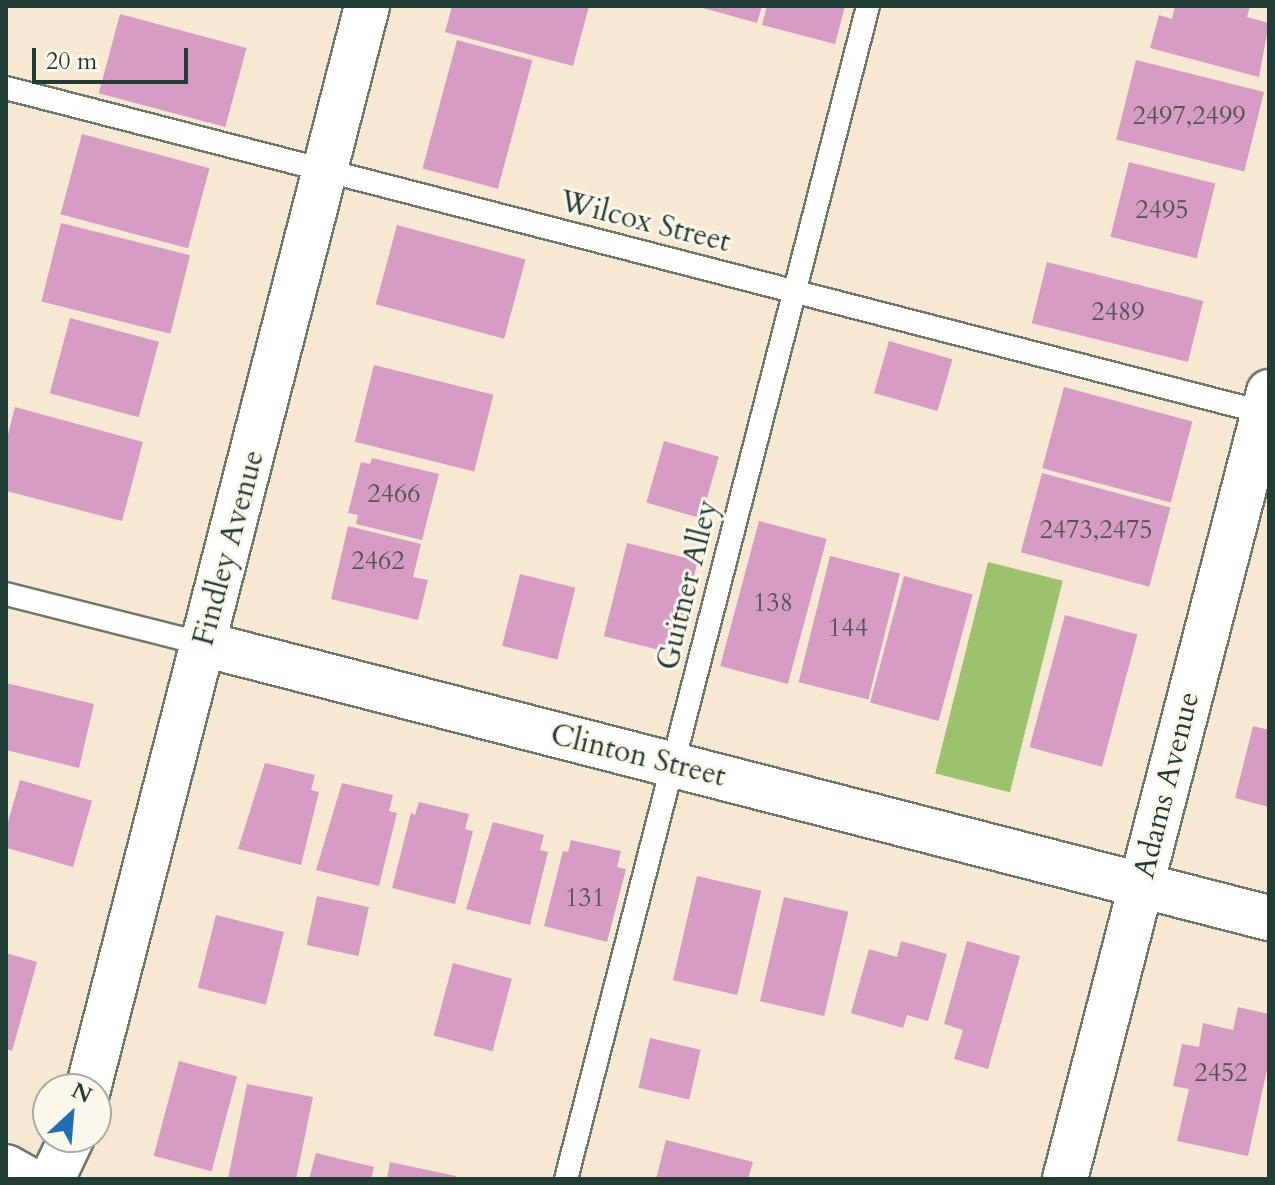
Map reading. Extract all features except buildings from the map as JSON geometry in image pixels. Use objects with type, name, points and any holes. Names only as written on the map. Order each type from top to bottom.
[{"type":"street","name":"Findley Avenue","points":[[92,1073],[367,6]]},
{"type":"street","name":"Adams Avenue","points":[[1065,1179],[1267,406]]},
{"type":"street","name":"Clinton Street","points":[[203,644],[1269,918]]},
{"type":"street","points":[[52,1179],[64,1153]]},
{"type":"street","points":[[6,1167],[28,1179]]},
{"type":"lane","name":"Guitner Alley","points":[[566,1179],[868,6]]},
{"type":"lane","name":"Wilcox Street","points":[[6,88],[795,292],[1267,406]]},
{"type":"lane","name":"Clinton Street","points":[[6,594],[203,644]]},
{"type":"green space","points":[[988,562],[1063,581],[1010,792],[935,774]]}]
